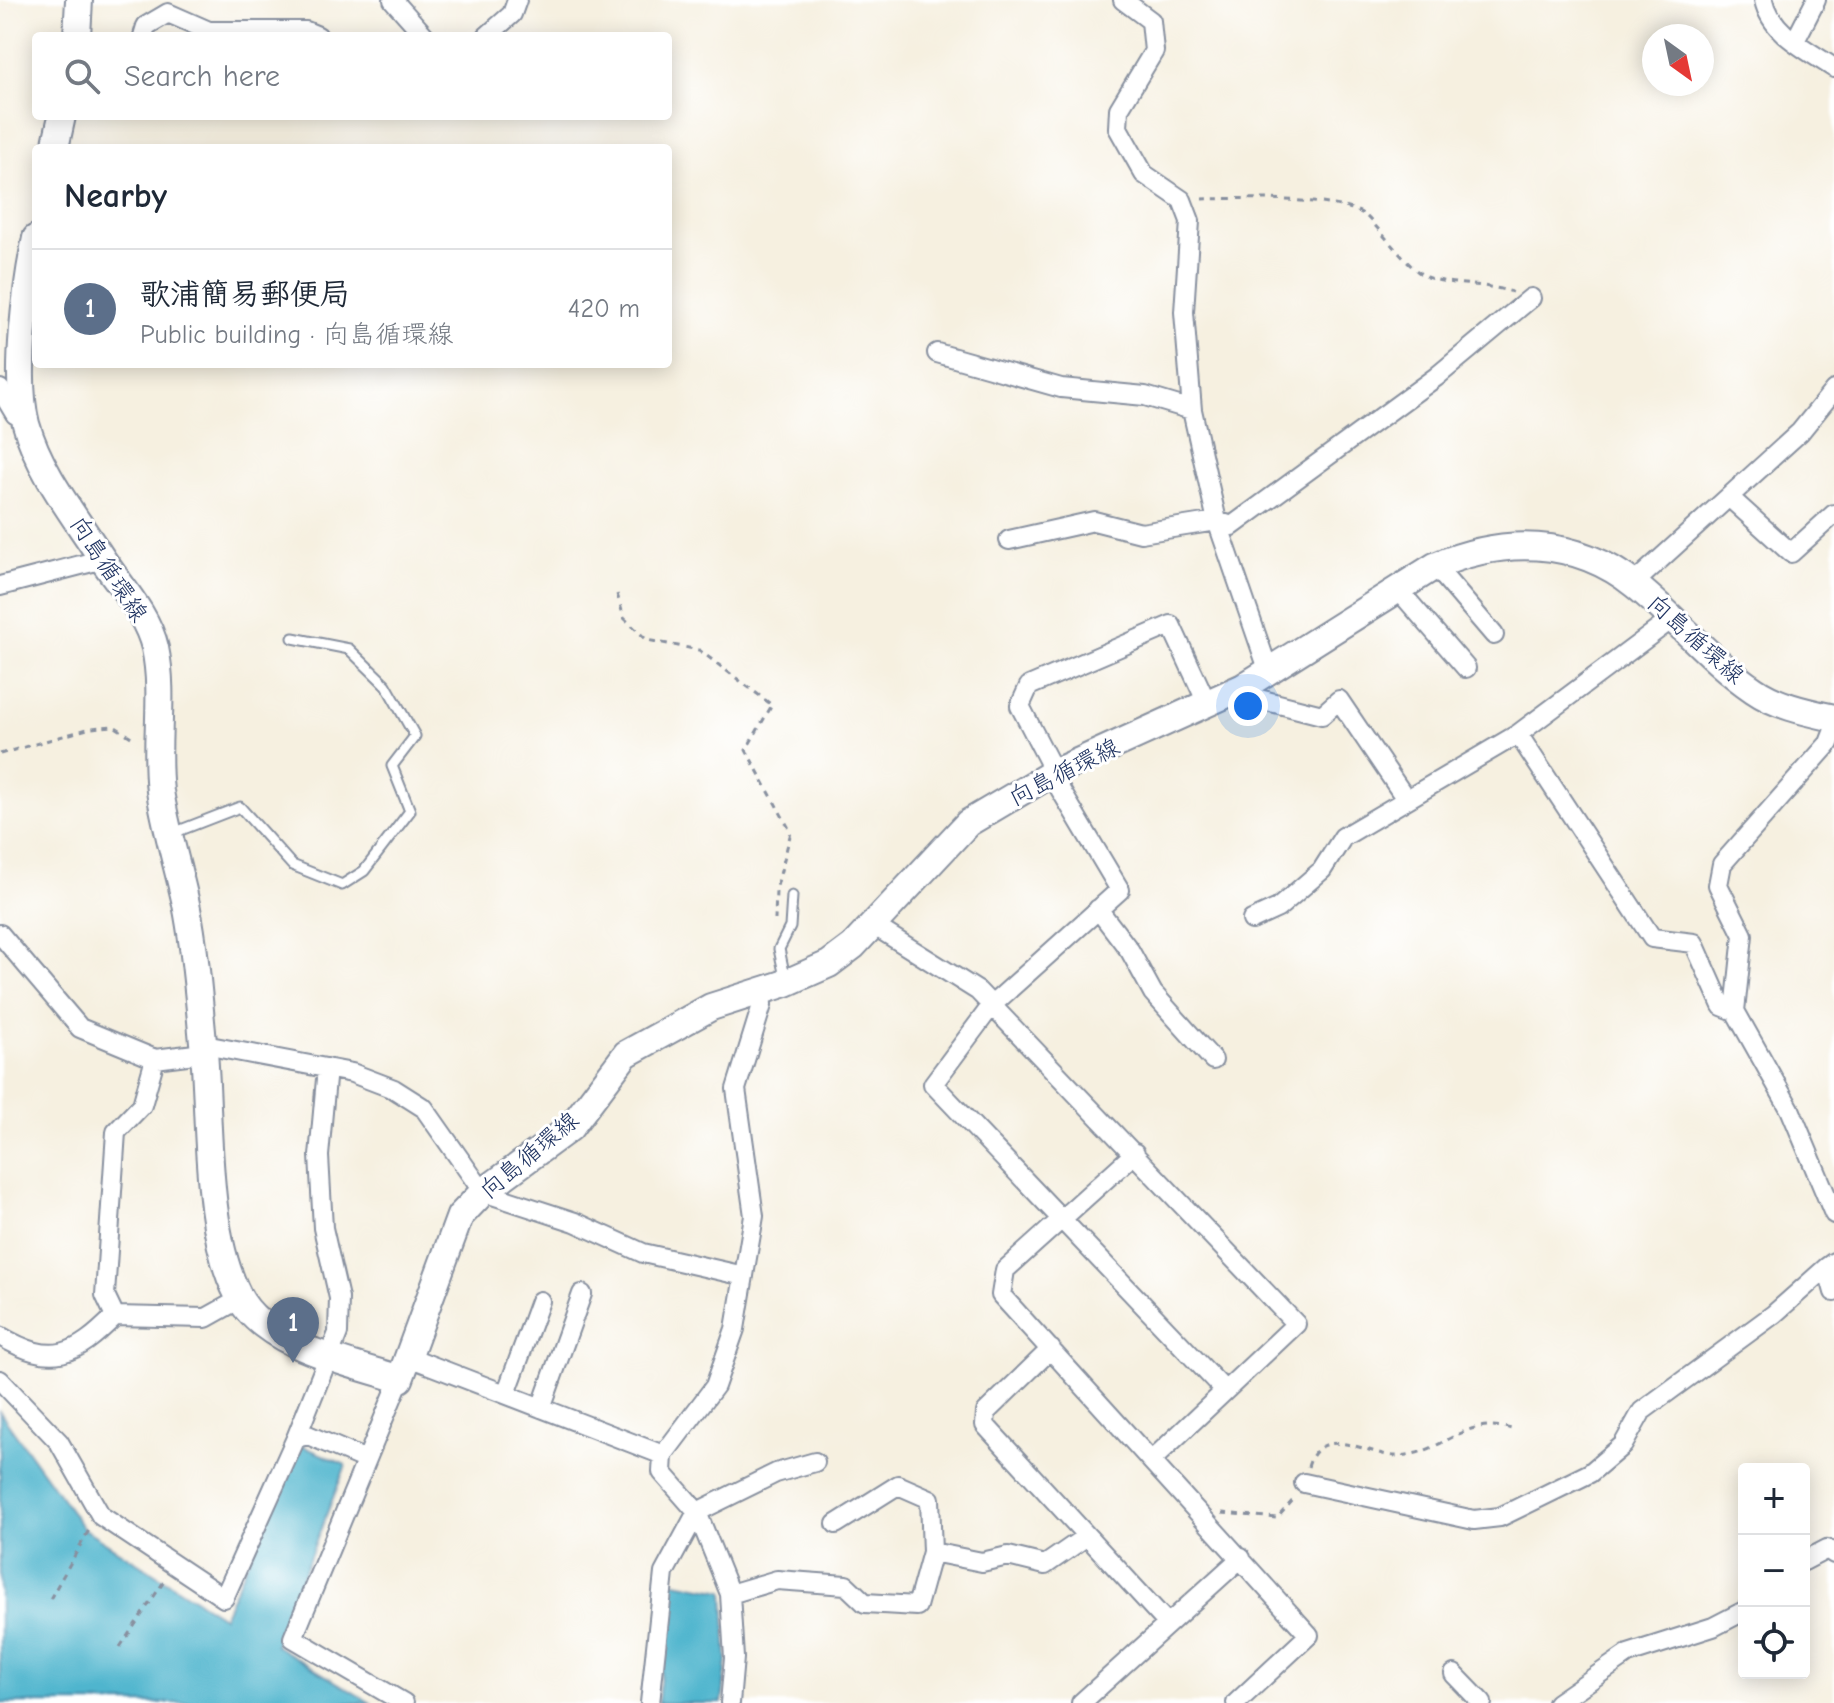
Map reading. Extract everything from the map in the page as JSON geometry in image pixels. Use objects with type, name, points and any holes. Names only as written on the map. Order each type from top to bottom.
[{"type":"main road","points":[[77,32],[79,0]]},
{"type":"main road","points":[[56,144],[61,120]]},
{"type":"main road","name":"向島循環線","points":[[32,257],[21,391],[25,412],[47,471],[143,618],[155,647],[160,707],[160,789],[187,909],[217,1220],[227,1272],[240,1299],[275,1333],[301,1348],[330,1357],[404,1368],[460,1216],[483,1192],[570,1128],[626,1054],[711,1007],[829,964],[853,946],[968,823],[1051,774],[1243,687],[1396,587],[1469,551],[1511,544],[1546,545],[1594,560],[1634,583],[1756,692],[1798,710],[1834,718]]},
{"type":"street","points":[[393,0],[421,32]]},
{"type":"street","points":[[492,32],[512,14],[517,0]]},
{"type":"street","points":[[1123,0],[1151,21],[1154,51],[1119,109],[1118,128],[1144,174],[1182,200],[1190,221],[1184,312],[1192,410],[1217,521],[1269,672]]},
{"type":"street","points":[[1764,0],[1767,12],[1778,29],[1834,68]]},
{"type":"street","points":[[1795,41],[1816,0]]},
{"type":"street","points":[[144,32],[146,26],[168,13],[209,31],[308,32]]},
{"type":"street","points":[[1009,540],[1094,521],[1141,533],[1217,521],[1232,526],[1337,453],[1531,298]]},
{"type":"street","points":[[937,353],[1061,388],[1145,396],[1192,410]]},
{"type":"street","points":[[0,389],[15,414],[25,412]]},
{"type":"street","points":[[1634,583],[1800,432],[1834,390]]},
{"type":"street","points":[[1729,497],[1791,553],[1834,514]]},
{"type":"street","points":[[0,586],[92,562],[100,556]]},
{"type":"street","points":[[1435,566],[1494,635]]},
{"type":"street","points":[[1396,587],[1466,668]]},
{"type":"street","points":[[1252,920],[1278,908],[1322,870],[1343,837],[1518,734],[1672,619]]},
{"type":"street","points":[[1207,703],[1171,625],[1029,686],[1020,706],[1048,760],[1051,774],[1120,890],[992,1005],[933,1084],[1063,1217],[1225,1391]]},
{"type":"street","points":[[1243,687],[1255,698],[1322,715],[1339,700],[1406,799]]},
{"type":"street","points":[[1834,730],[1829,743],[1722,864],[1718,885],[1743,935],[1735,1011],[1827,1178],[1834,1214]]},
{"type":"street","points":[[1518,734],[1652,938],[1694,943],[1722,1006],[1735,1011]]},
{"type":"street","points":[[1098,909],[1130,951],[1153,993],[1213,1060]]},
{"type":"street","points":[[873,925],[978,991],[1296,1324],[1152,1460]]},
{"type":"street","points":[[0,934],[80,1028],[155,1059],[215,1047],[327,1068],[394,1089],[424,1108],[483,1192],[575,1222],[643,1253],[744,1276]]},
{"type":"street","points":[[730,1703],[734,1658],[730,1594],[697,1512],[662,1472],[663,1455],[715,1386],[735,1329],[754,1216],[736,1089],[762,1005],[774,986]]},
{"type":"street","points":[[115,1316],[105,1295],[116,1132],[142,1105],[155,1059]]},
{"type":"street","points":[[0,1380],[59,1442],[101,1516],[224,1598],[296,1438],[338,1333],[339,1298],[323,1228],[319,1156],[327,1068]]},
{"type":"street","points":[[1135,1153],[1005,1270],[1001,1295],[1309,1635],[1236,1703]]},
{"type":"street","points":[[1830,1265],[1834,1292]]},
{"type":"street","points":[[1304,1483],[1474,1520],[1500,1517],[1590,1473],[1623,1445],[1642,1411],[1774,1314],[1830,1265]]},
{"type":"street","points":[[541,1408],[582,1294]]},
{"type":"street","points":[[0,1336],[19,1347],[64,1355],[87,1343],[115,1316],[206,1318],[240,1299]]},
{"type":"street","points":[[506,1394],[540,1301]]},
{"type":"street","points":[[1051,1349],[986,1412],[985,1425],[1168,1624]]},
{"type":"street","points":[[404,1703],[293,1638],[404,1368],[506,1394],[663,1455]]},
{"type":"street","points":[[296,1438],[308,1435],[366,1460]]},
{"type":"street","points":[[650,1703],[664,1573],[697,1512],[776,1473],[815,1462]]},
{"type":"street","points":[[730,1594],[777,1580],[846,1585],[865,1603],[917,1606],[932,1552],[930,1499],[898,1485],[836,1524]]},
{"type":"street","points":[[932,1552],[982,1562],[1008,1556],[1045,1565],[1087,1536]]},
{"type":"street","points":[[1810,1558],[1827,1549],[1834,1554]]},
{"type":"street","points":[[1087,1701],[1241,1558]]},
{"type":"street","points":[[1557,1703],[1573,1696],[1628,1654],[1713,1627],[1738,1614]]},
{"type":"street","points":[[1454,1674],[1482,1703]]},
{"type":"lane","points":[[170,834],[240,807],[292,865],[342,885],[364,871],[410,811],[392,766],[415,736],[386,685],[349,649],[293,638]]},
{"type":"lane","points":[[774,986],[779,949],[790,927],[792,896]]},
{"type":"path","points":[[1182,200],[1250,198],[1346,207],[1363,213],[1425,277],[1488,284],[1531,298]]},
{"type":"path","points":[[617,594],[624,618],[647,640],[699,650],[772,705],[746,750],[791,832],[776,890],[775,934]]},
{"type":"path","points":[[0,754],[91,728],[114,726],[139,742]]},
{"type":"path","points":[[1204,1517],[1212,1512],[1277,1518],[1304,1483],[1310,1460],[1327,1445],[1343,1442],[1395,1456],[1441,1444],[1468,1429],[1493,1423],[1515,1430]]},
{"type":"path","points":[[50,1599],[95,1520],[101,1516]]},
{"type":"path","points":[[120,1647],[166,1578]]},
{"type":"water","points":[[0,1412],[83,1528],[223,1617],[300,1445],[346,1465],[275,1645],[371,1703],[0,1703]]},
{"type":"water","points":[[670,1581],[724,1591],[727,1661],[722,1703],[658,1703]]},
{"type":"place","name":"歌浦簡易郵便局","points":[[293,1363]]}]
